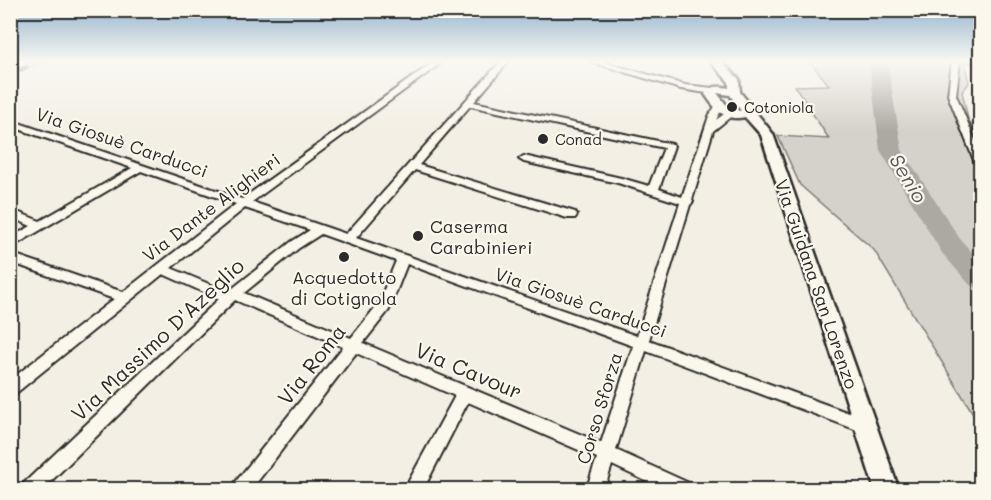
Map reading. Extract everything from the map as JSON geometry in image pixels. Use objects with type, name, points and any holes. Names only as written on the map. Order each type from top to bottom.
[{"type":"street","name":"Via Dante Alighieri","points":[[10,389],[244,203],[408,84]]},
{"type":"street","points":[[349,238],[484,84]]},
{"type":"street","points":[[677,84],[716,96],[734,92],[735,84]]},
{"type":"street","points":[[716,96],[723,84]]},
{"type":"street","points":[[953,84],[952,95],[981,163]]},
{"type":"street","name":"Via Guidana San Lorenzo","points":[[734,92],[747,111],[765,129],[886,489]]},
{"type":"street","points":[[716,96],[732,115],[745,121],[769,142]]},
{"type":"street","name":"Corso Sforza","points":[[595,489],[640,341],[688,202],[710,129],[716,96]]},
{"type":"street","points":[[468,103],[669,146],[654,191]]},
{"type":"street","points":[[710,129],[732,115],[743,114],[747,111]]},
{"type":"street","name":"Via Giosuè Carducci","points":[[10,123],[349,238],[640,341],[865,426]]},
{"type":"street","points":[[524,159],[654,191],[688,202]]},
{"type":"street","points":[[412,166],[571,215]]},
{"type":"street","points":[[10,244],[141,168]]},
{"type":"street","points":[[10,212],[40,226]]},
{"type":"street","name":"Via Massimo D'Azeglio","points":[[29,489],[231,296],[295,245],[321,229]]},
{"type":"street","points":[[10,257],[123,297]]},
{"type":"street","name":"Via Roma","points":[[240,489],[384,306],[403,258]]},
{"type":"street","name":"Via Cavour","points":[[160,268],[353,344],[685,489]]},
{"type":"street","points":[[413,489],[465,392]]},
{"type":"shaded area","points":[[968,84],[962,92],[968,119],[980,141],[980,425],[874,250],[800,185],[778,136],[829,139],[795,86]]},
{"type":"waterway","name":"Senio","points":[[881,84],[891,150],[951,246],[980,278]]},
{"type":"place","name":"Cotoniola","points":[[732,107]]},
{"type":"place","name":"Conad","points":[[543,139]]},
{"type":"place","name":"Caserma Carabinieri","points":[[418,236]]},
{"type":"place","name":"Acquedotto di Cotignola","points":[[344,257]]}]
